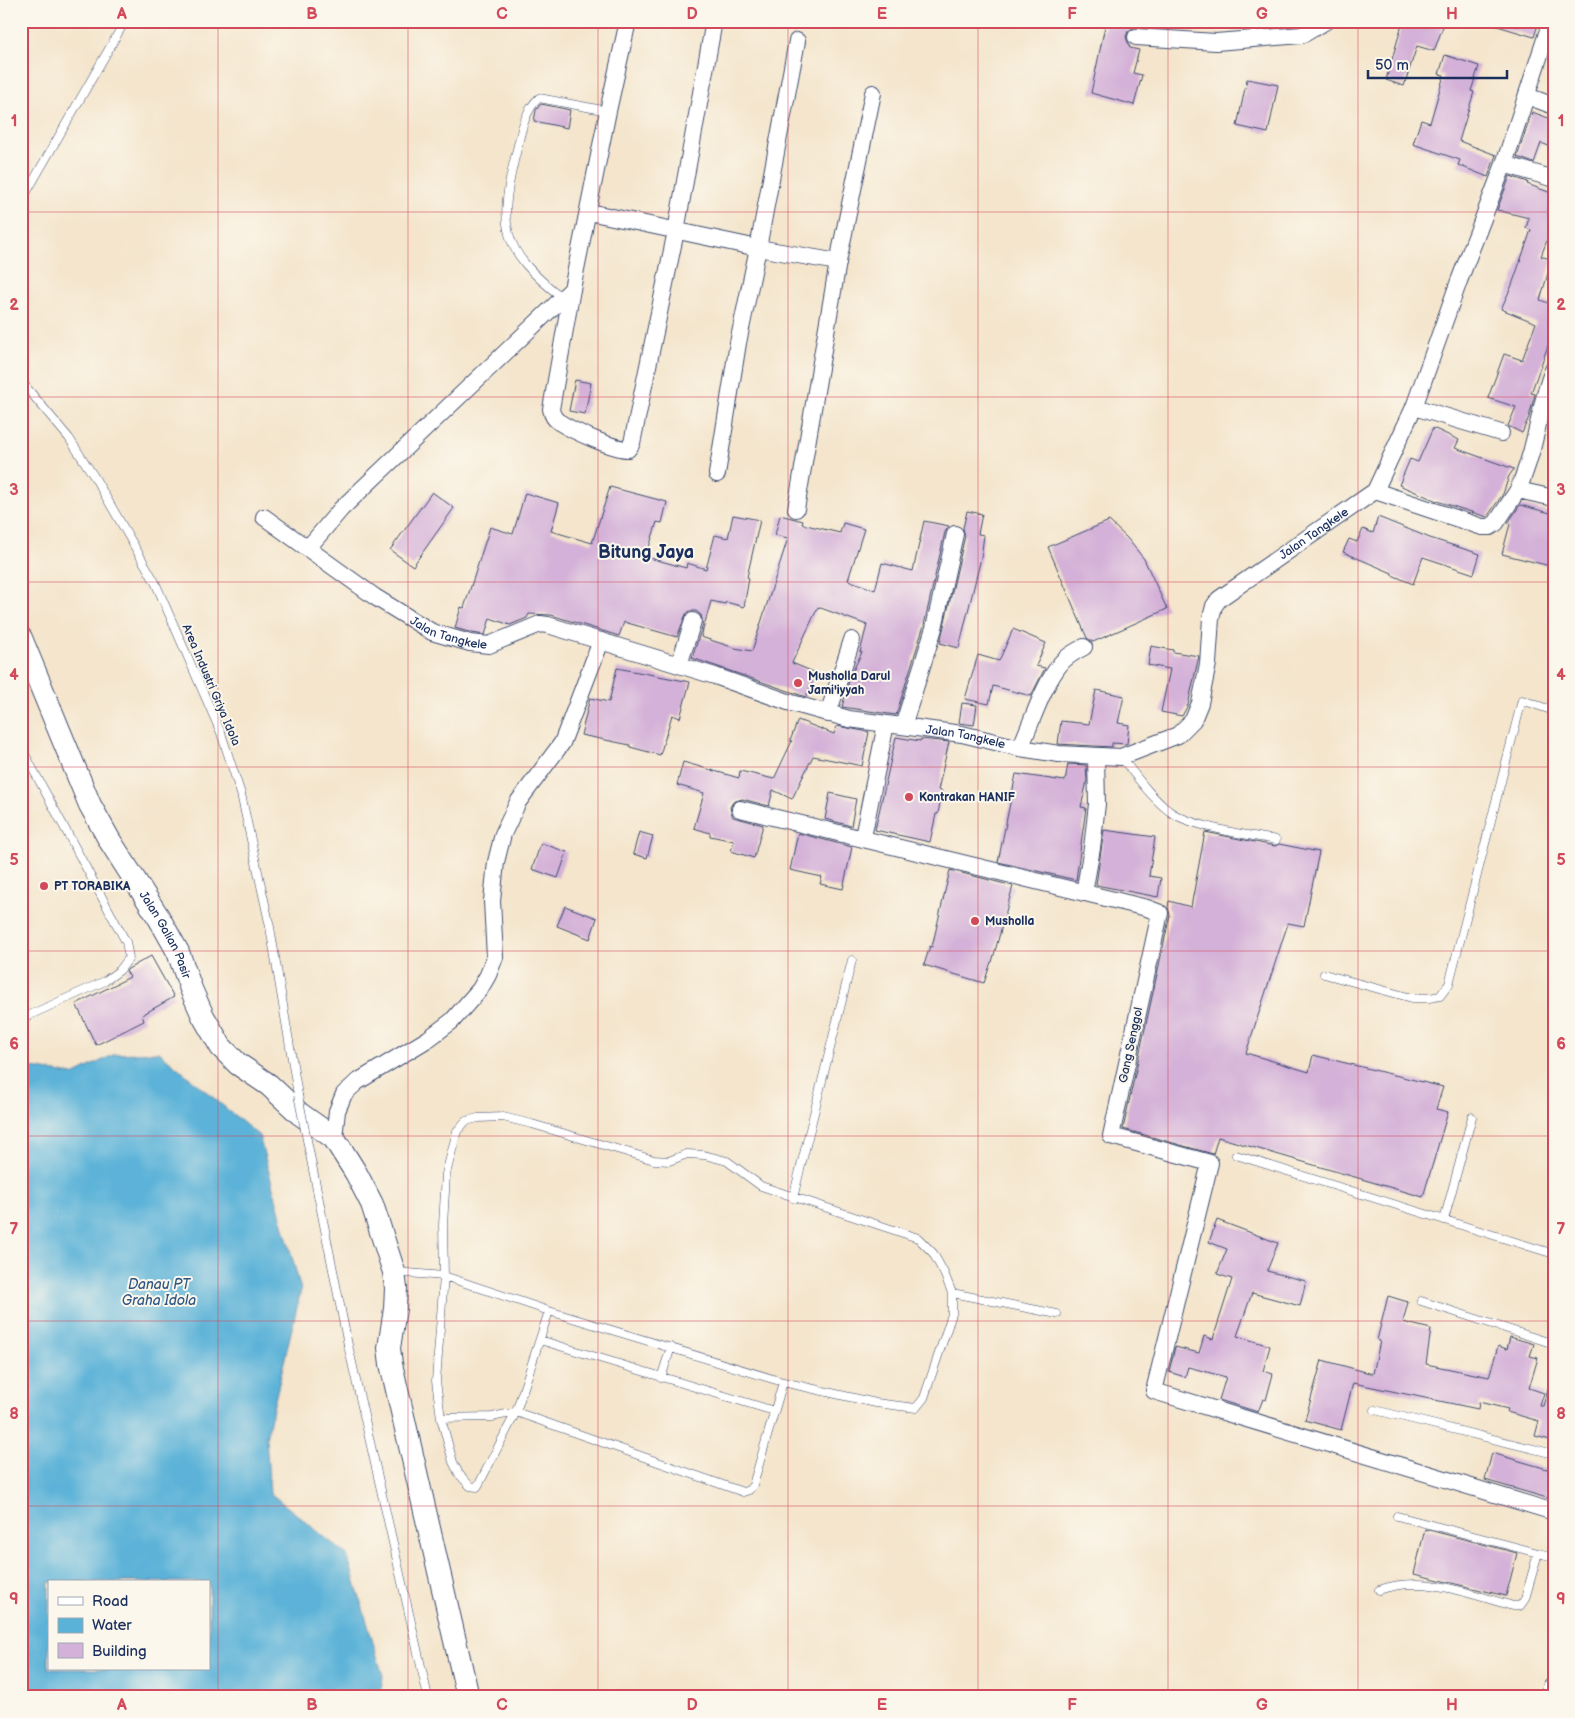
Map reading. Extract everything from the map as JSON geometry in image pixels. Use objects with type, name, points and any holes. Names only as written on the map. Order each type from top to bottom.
[{"type":"street","points":[[628,21],[608,111],[589,212],[568,294],[551,409],[552,415],[558,421],[620,449],[628,448],[632,443],[676,231],[714,21]]},
{"type":"street","points":[[1136,37],[1216,42],[1302,35],[1326,21]]},
{"type":"street","points":[[1551,21],[1504,164],[1459,281],[1414,407],[1375,491],[1482,527],[1490,527],[1496,523],[1518,490],[1525,473],[1552,377]]},
{"type":"street","points":[[717,474],[738,343],[797,41]]},
{"type":"street","points":[[796,509],[838,262],[872,93]]},
{"type":"street","points":[[1527,96],[1554,106]]},
{"type":"street","points":[[1504,164],[1554,179]]},
{"type":"street","points":[[589,212],[758,248],[838,262]]},
{"type":"street","points":[[308,548],[341,509],[568,294]]},
{"type":"street","points":[[1414,407],[1501,433]]},
{"type":"street","points":[[1518,490],[1554,498]]},
{"type":"street","name":"Jalan Tangkele","points":[[264,517],[375,597],[432,632],[450,638],[489,645],[520,634],[540,624],[602,641],[788,702],[848,719],[962,734],[1020,748],[1059,754],[1121,757],[1178,735],[1193,720],[1200,703],[1208,664],[1211,618],[1214,606],[1219,598],[1375,491]]},
{"type":"street","points":[[903,726],[934,628],[955,534]]},
{"type":"street","points":[[679,665],[693,621]]},
{"type":"street","name":"Jalan Galian Pasir","points":[[21,638],[90,805],[178,952],[191,990],[221,1047],[238,1064],[269,1085],[300,1114],[334,1138]]},
{"type":"street","points":[[828,714],[852,640]]},
{"type":"street","points":[[468,1697],[391,1364],[390,1348],[396,1295],[394,1272],[372,1204],[356,1172],[334,1138],[336,1111],[344,1094],[357,1082],[428,1039],[452,1021],[480,989],[488,975],[494,957],[492,900],[496,862],[503,834],[518,802],[562,743],[602,641]]},
{"type":"street","points":[[1020,748],[1048,684],[1062,661],[1084,647]]},
{"type":"street","points":[[863,837],[886,724]]},
{"type":"street","points":[[1084,892],[1097,804],[1096,756]]},
{"type":"street","name":"Gang Senggol","points":[[740,808],[1084,892],[1160,913],[1111,1136],[1210,1163],[1154,1391],[1554,1512]]},
{"type":"street","points":[[1551,1697],[1554,1688]]},
{"type":"lane","points":[[21,202],[125,21]]},
{"type":"lane","points":[[568,294],[546,285],[517,255],[509,237],[506,216],[507,187],[522,130],[532,104],[539,98],[608,111]]},
{"type":"lane","name":"Area Industri Griya Idola","points":[[21,381],[69,438],[95,478],[155,582],[221,733],[241,794],[270,928],[298,1095],[348,1345],[428,1697]]},
{"type":"lane","points":[[1324,974],[1412,998],[1440,996],[1449,984],[1522,700],[1554,711]]},
{"type":"lane","points":[[21,747],[126,942],[129,958],[120,970],[105,980],[21,1019]]},
{"type":"lane","points":[[1121,757],[1141,784],[1171,812],[1198,824],[1276,840]]},
{"type":"lane","points":[[793,1198],[852,960]]},
{"type":"lane","points":[[394,1272],[444,1276],[549,1311],[783,1382],[876,1403],[916,1408],[924,1398],[952,1314],[952,1293],[933,1252],[918,1238],[793,1198],[762,1186],[727,1161],[704,1155],[687,1154],[669,1161],[654,1160],[503,1117],[478,1118],[466,1121],[457,1131],[446,1174],[443,1225],[444,1276],[436,1381],[441,1418],[453,1462],[459,1474],[474,1488],[479,1484],[516,1412],[549,1311]]},
{"type":"lane","points":[[1444,1220],[1472,1117]]},
{"type":"lane","points":[[1236,1155],[1554,1254]]},
{"type":"lane","points":[[952,1293],[1057,1314]]},
{"type":"lane","points":[[1421,1301],[1554,1344]]},
{"type":"lane","points":[[540,1340],[774,1411]]},
{"type":"lane","points":[[661,1378],[671,1347]]},
{"type":"lane","points":[[441,1418],[492,1418],[516,1412],[743,1492],[749,1490],[753,1485],[783,1382]]},
{"type":"lane","points":[[1375,1410],[1554,1454]]},
{"type":"lane","points":[[1397,1516],[1554,1557]]},
{"type":"lane","points":[[1379,1590],[1405,1584],[1439,1585],[1513,1606],[1520,1606],[1525,1599],[1538,1553]]},
{"type":"water","name":"Danau PT Graha Idola","points":[[159,1052],[259,1136],[301,1290],[266,1438],[270,1493],[347,1555],[383,1676],[380,1697],[21,1697],[21,1066],[73,1075],[115,1054]]},
{"type":"building","points":[[1106,21],[1136,21],[1126,37],[1130,48],[1139,50],[1133,73],[1142,75],[1134,105],[1091,93]]},
{"type":"building","points":[[1403,21],[1445,21],[1434,51],[1417,46],[1404,86],[1386,80]]},
{"type":"building","points":[[1494,21],[1539,21],[1534,37],[1494,25]]},
{"type":"building","points":[[1445,55],[1479,66],[1471,91],[1474,92],[1459,141],[1496,155],[1488,177],[1458,165],[1460,160],[1413,144],[1421,120],[1430,123],[1444,75],[1439,74]]},
{"type":"building","points":[[1247,79],[1278,85],[1268,133],[1237,126]]},
{"type":"building","points":[[541,104],[570,110],[567,128],[534,121],[536,110]]},
{"type":"building","points":[[1532,112],[1554,120],[1554,148],[1541,143],[1534,163],[1517,157]]},
{"type":"building","points":[[1510,176],[1554,194],[1554,222],[1541,256],[1552,260],[1540,300],[1554,305],[1554,329],[1531,393],[1535,394],[1529,417],[1522,433],[1508,426],[1516,407],[1488,398],[1504,354],[1522,360],[1536,323],[1501,309],[1512,285],[1531,230],[1526,228],[1529,218],[1497,210]]},
{"type":"building","points":[[575,380],[591,383],[585,414],[569,411]]},
{"type":"building","points":[[1433,428],[1459,440],[1455,448],[1514,469],[1509,476],[1503,494],[1487,517],[1437,501],[1399,485],[1410,459],[1418,462]]},
{"type":"building","points":[[610,487],[667,502],[662,523],[657,522],[646,557],[686,568],[687,563],[706,569],[715,535],[728,538],[733,515],[760,520],[747,577],[749,578],[744,607],[726,602],[725,604],[711,601],[701,637],[735,648],[752,651],[788,538],[775,535],[780,515],[803,521],[802,524],[840,533],[843,523],[864,529],[848,580],[875,590],[882,563],[913,571],[924,521],[949,526],[945,532],[924,625],[896,715],[842,707],[850,677],[862,652],[860,652],[867,625],[818,607],[792,663],[816,673],[806,697],[692,658],[703,624],[701,615],[696,611],[690,611],[686,614],[677,637],[624,622],[619,636],[551,615],[529,614],[527,618],[510,625],[490,618],[485,635],[455,628],[461,607],[464,608],[490,527],[513,534],[525,493],[559,503],[551,531],[592,543]]},
{"type":"building","points":[[432,492],[454,508],[413,566],[390,550]]},
{"type":"building","points":[[1520,505],[1554,514],[1554,567],[1502,554],[1510,524],[1508,523]]},
{"type":"building","points":[[967,511],[982,514],[978,534],[984,535],[981,558],[959,648],[940,643],[965,536],[963,528]]},
{"type":"building","points":[[1378,517],[1430,538],[1480,554],[1474,574],[1423,557],[1413,584],[1343,552],[1349,539],[1357,542],[1363,529],[1373,533]]},
{"type":"building","points":[[1109,521],[1127,538],[1144,559],[1167,609],[1093,642],[1087,638],[1048,547]]},
{"type":"building","points":[[1013,629],[1046,643],[1036,666],[1045,668],[1031,696],[993,686],[989,704],[965,699],[978,655],[999,661]]},
{"type":"building","points":[[1151,646],[1199,656],[1188,705],[1182,716],[1161,712],[1170,669],[1148,665]]},
{"type":"building","points":[[617,668],[690,682],[680,718],[672,715],[660,755],[630,747],[630,745],[581,735],[590,698],[609,702]]},
{"type":"building","points":[[1096,690],[1124,696],[1118,723],[1129,725],[1127,744],[1112,743],[1112,747],[1058,744],[1061,721],[1089,724]]},
{"type":"building","points":[[962,703],[977,705],[974,725],[959,723]]},
{"type":"building","points":[[798,720],[834,734],[837,726],[869,732],[862,766],[813,756],[792,799],[773,790],[769,806],[742,799],[733,802],[730,807],[733,817],[763,825],[754,858],[731,851],[734,841],[710,836],[710,833],[694,828],[704,793],[677,785],[683,762],[739,778],[740,771],[774,779],[792,741],[790,741]]},
{"type":"building","points":[[896,737],[920,741],[921,739],[949,742],[938,790],[942,791],[938,814],[936,814],[930,842],[875,830]]},
{"type":"building","points":[[1068,764],[1086,765],[1087,781],[1081,807],[1086,808],[1076,880],[998,862],[1016,774],[1065,781]]},
{"type":"building","points":[[830,793],[856,799],[851,826],[825,819]]},
{"type":"building","points":[[1104,830],[1155,837],[1149,876],[1161,878],[1158,897],[1096,885]]},
{"type":"building","points":[[639,832],[653,836],[647,858],[633,854]]},
{"type":"building","points":[[1205,832],[1275,846],[1279,844],[1319,852],[1304,926],[1288,923],[1246,1053],[1309,1072],[1313,1055],[1443,1087],[1436,1109],[1448,1112],[1423,1197],[1218,1137],[1213,1154],[1123,1129],[1170,915],[1169,901],[1191,907]]},
{"type":"building","points":[[798,833],[852,847],[843,889],[820,884],[822,877],[790,870]]},
{"type":"building","points":[[541,843],[567,852],[558,878],[532,869]]},
{"type":"building","points":[[950,870],[1013,886],[992,962],[984,983],[924,965],[930,946],[932,947]]},
{"type":"building","points":[[565,906],[597,918],[590,939],[557,926]]},
{"type":"building","points":[[151,956],[174,997],[142,1015],[144,1021],[96,1045],[76,1004],[130,977],[126,971],[128,969]]},
{"type":"building","points":[[1217,1220],[1278,1243],[1267,1271],[1306,1281],[1300,1306],[1252,1293],[1237,1336],[1270,1346],[1263,1371],[1273,1374],[1266,1400],[1263,1399],[1258,1412],[1219,1400],[1226,1377],[1188,1367],[1185,1377],[1169,1372],[1175,1347],[1199,1353],[1204,1336],[1213,1339],[1232,1279],[1217,1274],[1227,1249],[1209,1242]]},
{"type":"building","points":[[1388,1296],[1408,1302],[1403,1322],[1431,1329],[1426,1364],[1489,1377],[1498,1346],[1507,1349],[1510,1337],[1534,1344],[1530,1356],[1538,1358],[1529,1388],[1544,1393],[1540,1406],[1543,1406],[1549,1385],[1554,1385],[1554,1441],[1535,1436],[1539,1421],[1507,1412],[1508,1409],[1479,1402],[1478,1409],[1353,1383],[1341,1430],[1305,1420],[1322,1360],[1373,1374],[1380,1341],[1377,1340]]},
{"type":"building","points":[[1492,1453],[1554,1471],[1554,1500],[1485,1480]]},
{"type":"building","points":[[1425,1529],[1517,1553],[1506,1596],[1414,1574]]},
{"type":"place","name":"Musholla Darul Jami'iyyah","points":[[798,683]]},
{"type":"place","name":"Kontrakan HANIF","points":[[909,797]]},
{"type":"place","name":"PT TORABIKA","points":[[44,886]]},
{"type":"place","name":"Musholla","points":[[975,921]]},
{"type":"district","name":"Bitung Jaya","points":[[646,552]]}]
